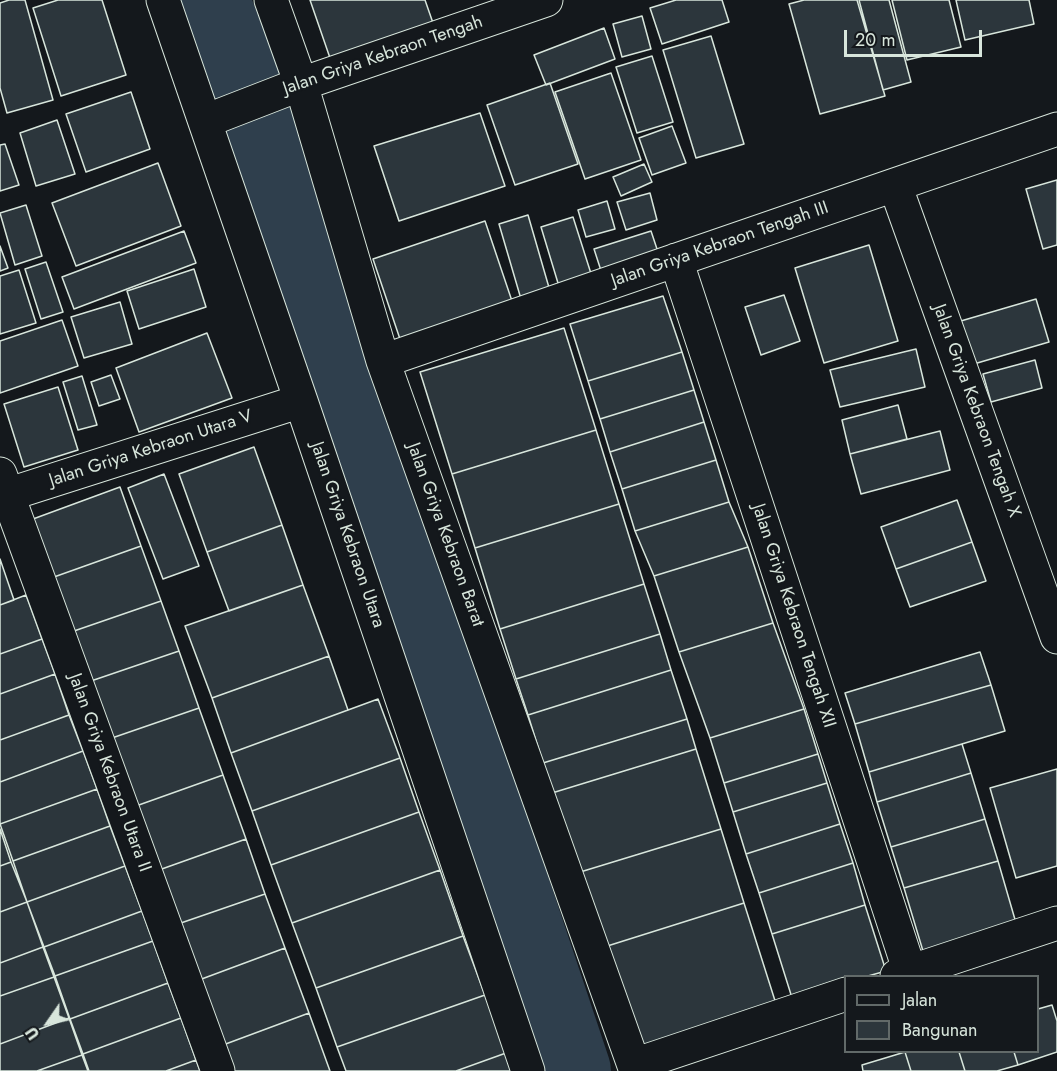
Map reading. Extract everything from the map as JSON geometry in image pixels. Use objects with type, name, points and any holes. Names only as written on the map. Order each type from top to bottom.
[{"type":"street","name":"Jalan Griya Kebraon Utara","points":[[163,0],[212,117],[302,401],[528,1071]]},
{"type":"street","name":"Jalan Griya Kebraon Barat","points":[[271,0],[288,89],[635,1068],[844,995]]},
{"type":"street","name":"Jalan Griya Kebraon Tengah","points":[[212,117],[546,0]]},
{"type":"street","name":"Jalan Griya Kebraon Tengah III","points":[[383,361],[1057,129]]},
{"type":"street","name":"Jalan Griya Kebraon Tengah X","points":[[895,185],[1057,637]]},
{"type":"street","name":"Jalan Griya Kebraon Tengah XII","points":[[676,260],[904,974]]},
{"type":"street","name":"Jalan Griya Kebraon Utara V","points":[[2,489],[302,401]]},
{"type":"street","name":"Jalan Griya Kebraon Utara II","points":[[2,489],[218,1071]]},
{"type":"street","points":[[904,974],[1057,923]]},
{"type":"building","points":[[9,0],[25,0],[53,100],[7,113],[0,88],[0,3]]},
{"type":"building","points":[[58,0],[102,0],[126,75],[61,96],[33,8]]},
{"type":"building","points":[[310,0],[425,0],[433,23],[330,58]]},
{"type":"building","points":[[676,0],[722,0],[729,22],[662,44],[650,8]]},
{"type":"building","points":[[804,0],[857,0],[885,96],[820,114],[789,4]]},
{"type":"building","points":[[859,0],[889,0],[911,82],[883,90]]},
{"type":"building","points":[[892,0],[949,0],[961,47],[907,60]]},
{"type":"building","points":[[956,0],[1029,0],[1034,24],[965,40]]},
{"type":"building","points":[[642,16],[651,49],[622,57],[613,24]]},
{"type":"building","points":[[604,28],[615,59],[546,85],[534,55]]},
{"type":"building","points":[[711,36],[744,144],[696,158],[663,50]]},
{"type":"building","points":[[652,56],[673,122],[637,133],[616,67]]},
{"type":"building","points":[[611,73],[641,160],[585,179],[555,92]]},
{"type":"building","points":[[550,83],[578,164],[515,185],[487,105]]},
{"type":"building","points":[[131,92],[150,149],[86,172],[66,114]]},
{"type":"building","points":[[480,113],[505,186],[399,221],[374,146]]},
{"type":"building","points":[[57,120],[75,174],[36,186],[20,133]]},
{"type":"building","points":[[672,126],[686,163],[652,175],[639,138]]},
{"type":"building","points":[[5,144],[19,185],[0,191],[0,145]]},
{"type":"building","points":[[158,163],[181,226],[76,266],[52,203]]},
{"type":"building","points":[[644,164],[652,182],[621,196],[613,177]]},
{"type":"building","points":[[1057,180],[1057,245],[1043,249],[1026,189]]},
{"type":"building","points":[[650,193],[657,220],[626,230],[617,202]]},
{"type":"building","points":[[607,201],[615,229],[586,237],[578,210]]},
{"type":"building","points":[[26,205],[42,256],[15,265],[0,213]]},
{"type":"building","points":[[528,215],[550,291],[521,299],[499,224]]},
{"type":"building","points":[[573,217],[594,283],[561,293],[541,227]]},
{"type":"building","points":[[485,221],[514,307],[402,345],[373,259]]},
{"type":"building","points":[[184,231],[196,263],[74,309],[62,277]]},
{"type":"building","points":[[651,231],[662,264],[605,283],[594,249]]},
{"type":"building","points":[[869,245],[898,341],[824,363],[795,268]]},
{"type":"building","points":[[0,246],[8,268],[0,271]]},
{"type":"building","points":[[46,262],[63,312],[41,319],[25,269]]},
{"type":"building","points":[[194,269],[206,307],[139,329],[127,291]]},
{"type":"building","points":[[19,270],[36,323],[0,334],[0,276]]},
{"type":"building","points":[[784,295],[800,341],[761,355],[745,307]]},
{"type":"building","points":[[663,296],[682,352],[588,381],[570,324]]},
{"type":"building","points":[[1036,299],[1049,342],[967,366],[954,323]]},
{"type":"building","points":[[120,302],[132,344],[84,358],[71,317]]},
{"type":"building","points":[[62,320],[78,366],[0,393],[0,341]]},
{"type":"building","points":[[564,328],[596,430],[452,474],[420,372]]},
{"type":"building","points":[[207,333],[232,398],[139,432],[116,368]]},
{"type":"building","points":[[916,349],[925,387],[840,407],[830,370]]},
{"type":"building","points":[[682,352],[694,390],[600,419],[588,381]]},
{"type":"building","points":[[1035,360],[1042,388],[991,402],[983,374]]},
{"type":"building","points":[[111,375],[120,399],[99,406],[91,382]]},
{"type":"building","points":[[82,376],[97,425],[78,430],[63,382]]},
{"type":"building","points":[[58,387],[78,450],[24,467],[4,404]]},
{"type":"building","points":[[694,390],[704,422],[610,452],[600,419]]},
{"type":"building","points":[[898,405],[907,439],[850,454],[842,420]]},
{"type":"building","points":[[704,422],[716,460],[622,489],[610,452]]},
{"type":"building","points":[[596,430],[619,504],[475,548],[452,474]]},
{"type":"building","points":[[940,431],[950,470],[861,494],[850,454]]},
{"type":"building","points":[[254,447],[282,525],[207,552],[179,474]]},
{"type":"building","points":[[716,460],[729,502],[635,531],[622,489]]},
{"type":"building","points":[[164,474],[199,566],[163,579],[128,488]]},
{"type":"building","points":[[120,487],[141,546],[54,577],[33,519]]},
{"type":"building","points":[[957,500],[972,542],[896,569],[881,527]]},
{"type":"building","points":[[729,502],[748,547],[654,576],[635,531]]},
{"type":"building","points":[[619,504],[644,584],[500,629],[475,548]]},
{"type":"building","points":[[282,525],[303,585],[229,611],[207,552]]},
{"type":"building","points":[[972,542],[986,581],[910,607],[896,569]]},
{"type":"building","points":[[141,546],[161,601],[74,631],[54,577]]},
{"type":"building","points":[[748,547],[773,623],[679,652],[654,576]]},
{"type":"building","points":[[0,559],[14,600],[0,605]]},
{"type":"building","points":[[644,584],[660,634],[516,679],[500,629]]},
{"type":"building","points":[[303,585],[329,656],[212,698],[185,626]]},
{"type":"building","points":[[26,595],[42,639],[0,654],[0,605]]},
{"type":"building","points":[[161,601],[179,651],[91,681],[74,631]]},
{"type":"building","points":[[773,623],[804,709],[710,738],[679,652]]},
{"type":"building","points":[[660,634],[671,670],[528,715],[516,679]]},
{"type":"building","points":[[42,639],[55,674],[0,694],[0,654]]},
{"type":"building","points":[[179,651],[199,708],[112,738],[91,681]]},
{"type":"building","points":[[980,652],[991,685],[855,724],[845,693]]},
{"type":"building","points":[[329,656],[348,710],[231,753],[212,698]]},
{"type":"building","points":[[671,670],[687,719],[543,763],[528,715]]},
{"type":"building","points":[[55,674],[69,715],[0,740],[0,694]]},
{"type":"building","points":[[991,685],[1005,731],[869,772],[855,724]]},
{"type":"building","points":[[378,699],[400,758],[252,811],[231,753]]},
{"type":"building","points":[[199,708],[223,775],[136,806],[112,738]]},
{"type":"building","points":[[804,709],[818,754],[724,783],[710,738]]},
{"type":"building","points":[[69,715],[83,751],[0,782],[0,740]]},
{"type":"building","points":[[687,719],[696,749],[552,793],[543,763]]},
{"type":"building","points":[[962,744],[971,773],[877,802],[869,772]]},
{"type":"building","points":[[696,749],[721,829],[577,873],[552,793]]},
{"type":"building","points":[[83,751],[97,789],[0,824],[0,782]]},
{"type":"building","points":[[818,754],[827,783],[733,812],[724,783]]},
{"type":"building","points":[[400,758],[419,812],[271,865],[252,811]]},
{"type":"building","points":[[1057,769],[1057,866],[1016,878],[990,788]]},
{"type":"building","points":[[971,773],[985,819],[891,847],[877,802]]},
{"type":"building","points":[[223,775],[246,839],[159,870],[136,806]]},
{"type":"building","points":[[827,783],[840,824],[746,854],[733,812]]},
{"type":"building","points":[[97,789],[110,826],[13,861],[0,824]]},
{"type":"building","points":[[419,812],[440,870],[292,923],[271,865]]},
{"type":"building","points":[[985,819],[998,861],[904,888],[891,847]]},
{"type":"building","points":[[840,824],[853,863],[759,893],[746,854]]},
{"type":"building","points":[[110,826],[125,866],[27,902],[13,861]]},
{"type":"building","points":[[0,829],[11,862],[0,866]]},
{"type":"building","points":[[721,829],[744,903],[601,948],[577,873]]},
{"type":"building","points":[[246,839],[265,894],[178,924],[159,870]]},
{"type":"building","points":[[998,861],[1016,923],[923,951],[904,888]]},
{"type":"building","points":[[11,862],[27,902],[0,912],[0,866]]},
{"type":"building","points":[[853,863],[865,905],[772,934],[759,893]]},
{"type":"building","points":[[125,866],[142,911],[44,947],[27,902]]},
{"type":"building","points":[[440,870],[463,936],[316,988],[292,923]]},
{"type":"building","points":[[265,894],[285,948],[199,980],[178,924]]},
{"type":"building","points":[[27,902],[43,947],[0,963],[0,912]]},
{"type":"building","points":[[744,903],[777,1007],[633,1051],[601,948]]},
{"type":"building","points":[[865,905],[886,971],[872,975],[844,975],[844,985],[793,1001],[772,934]]},
{"type":"building","points":[[142,911],[153,941],[55,976],[44,947]]},
{"type":"building","points":[[463,936],[485,995],[337,1047],[316,988]]},
{"type":"building","points":[[153,941],[168,983],[70,1019],[55,976]]},
{"type":"building","points":[[43,947],[54,977],[0,996],[0,963]]},
{"type":"building","points":[[285,948],[309,1013],[223,1045],[199,980]]},
{"type":"building","points":[[54,977],[69,1018],[0,1044],[0,996]]},
{"type":"building","points":[[168,983],[181,1018],[83,1054],[70,1019]]},
{"type":"building","points":[[485,995],[506,1053],[456,1071],[346,1071],[337,1047]]},
{"type":"building","points":[[1052,1005],[1057,1021],[1057,1052],[1018,1065],[1014,1053],[1039,1053],[1039,1009]]},
{"type":"building","points":[[309,1013],[330,1071],[232,1071],[223,1045]]},
{"type":"building","points":[[69,1018],[82,1055],[37,1071],[0,1071],[0,1044]]},
{"type":"building","points":[[181,1018],[196,1060],[166,1071],[89,1071],[83,1054]]},
{"type":"building","points":[[506,1053],[512,1071],[456,1071]]},
{"type":"building","points":[[905,1053],[959,1053],[965,1071],[911,1071]]},
{"type":"building","points":[[905,1053],[911,1071],[863,1071],[862,1065]]},
{"type":"building","points":[[959,1053],[1014,1053],[1018,1065],[997,1071],[965,1071]]},
{"type":"building","points":[[82,1055],[88,1071],[37,1071]]},
{"type":"building","points":[[196,1060],[200,1071],[166,1071]]},
{"type":"waterway","points":[[208,0],[235,68],[570,1071]]}]
